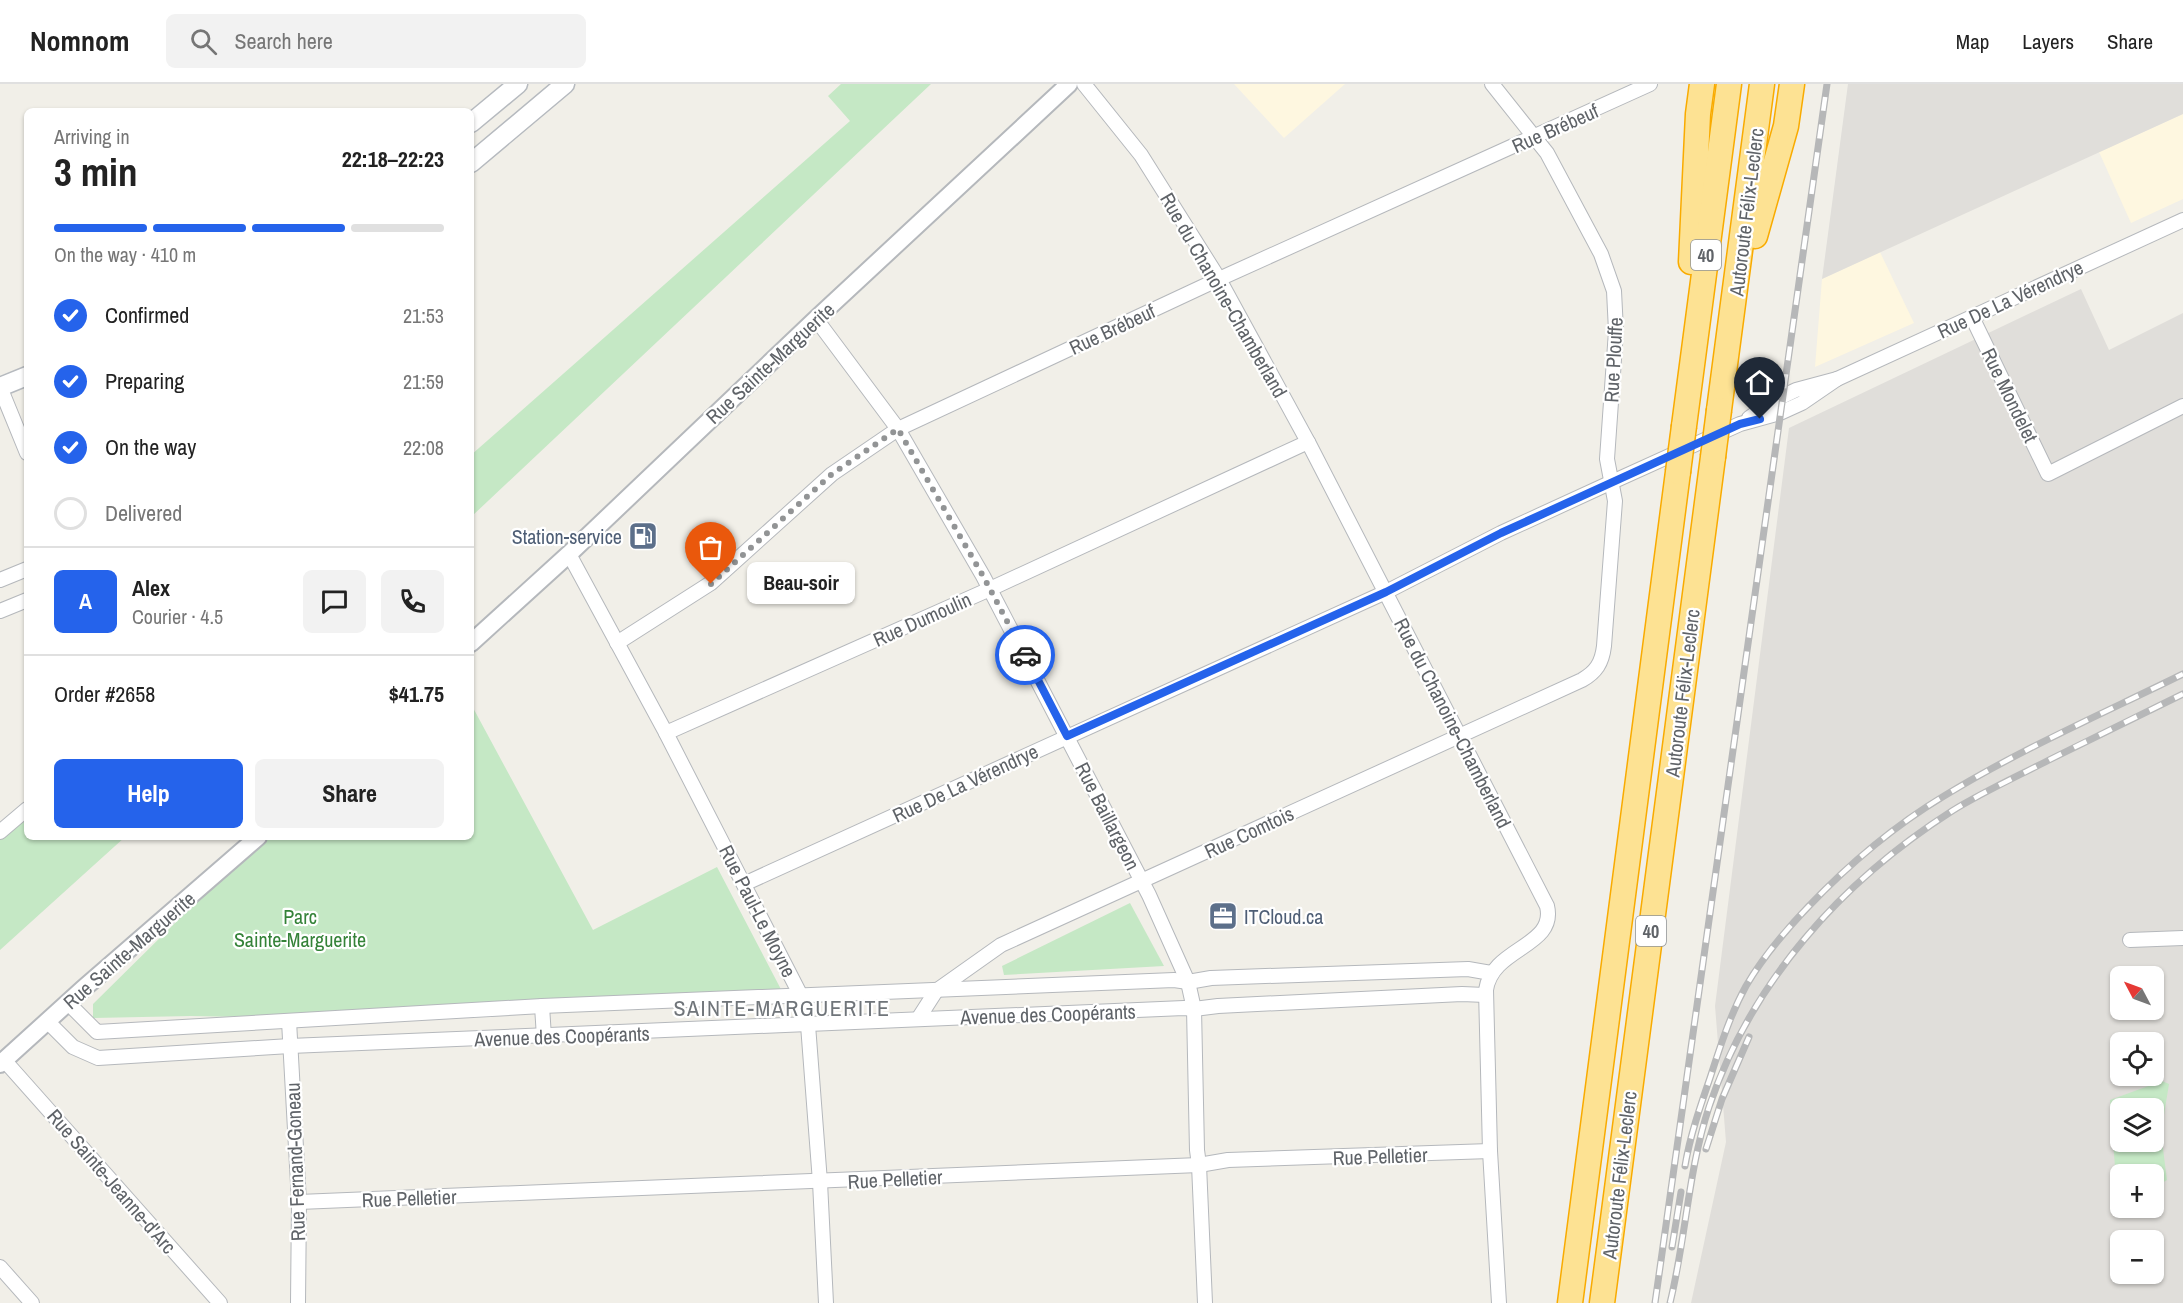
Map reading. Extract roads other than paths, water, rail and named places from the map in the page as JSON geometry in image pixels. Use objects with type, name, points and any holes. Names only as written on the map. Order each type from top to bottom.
[{"type":"highway","points":[[1684,426],[1698,114],[1702,84]]},
{"type":"highway","name":"Autoroute Félix-Leclerc","points":[[1570,1303],[1729,84]]},
{"type":"highway","name":"Autoroute Félix-Leclerc","points":[[1602,1303],[1762,84]]},
{"type":"highway","points":[[1731,325],[1786,126],[1792,84]]},
{"type":"main road","points":[[474,121],[518,84]]},
{"type":"main road","points":[[474,160],[565,84]]},
{"type":"main road","points":[[0,387],[24,377]]},
{"type":"street","name":"Rue Sainte-Marguerite","points":[[474,640],[569,554],[816,319],[1069,84]]},
{"type":"street","name":"Rue du Chanoine-Chamberland","points":[[1084,84],[1142,154],[1218,279],[1308,442],[1545,901],[1549,915],[1548,923],[1542,933],[1504,960],[1491,973]]},
{"type":"street","name":"Rue Plouffe","points":[[1492,84],[1547,153],[1600,254],[1614,291],[1616,331],[1607,459],[1615,501],[1604,646],[1598,668]]},
{"type":"street","name":"Rue Brébeuf","points":[[617,643],[711,584],[832,474],[898,429],[1218,279],[1650,84]]},
{"type":"street","name":"Rue De La Vérendrye","points":[[744,884],[1386,592],[1501,533],[1740,424],[1775,400],[1796,390],[1838,379],[2183,219]]},
{"type":"street","name":"Rue Mondelet","points":[[1972,317],[2048,474],[2183,406]]},
{"type":"street","name":"Rue Baillargeon","points":[[816,319],[898,429],[990,589],[1142,881],[1188,982],[1194,1009],[1197,1150],[1205,1303]]},
{"type":"street","points":[[0,387],[24,446]]},
{"type":"street","name":"Rue Dumoulin","points":[[666,733],[990,589],[1308,442]]},
{"type":"street","name":"Rue Paul-Le Moyne","points":[[569,554],[666,733],[801,996],[808,1025],[820,1182],[826,1303]]},
{"type":"street","points":[[0,580],[24,570]]},
{"type":"street","points":[[0,611],[24,601]]},
{"type":"street","name":"Rue Comtois","points":[[918,1019],[936,991],[1001,945],[1584,679],[1598,668]]},
{"type":"street","points":[[0,832],[24,812]]},
{"type":"street","name":"Rue Sainte-Marguerite","points":[[2,1062],[255,840]]},
{"type":"street","points":[[2130,940],[2183,938]]},
{"type":"street","name":"Avenue des Coopérants","points":[[68,1003],[97,1032],[542,1006],[1174,980],[1188,982],[1211,978],[1468,969],[1491,973]]},
{"type":"street","points":[[1491,973],[1485,995],[1490,1151],[1499,1303]]},
{"type":"street","name":"Avenue des Coopérants","points":[[47,1021],[73,1047],[98,1058],[290,1046],[1194,1009],[1462,994],[1485,995]]},
{"type":"street","points":[[542,1006],[544,1037]]},
{"type":"street","name":"Rue Fernand-Goneau","points":[[289,1022],[299,1202],[298,1303]]},
{"type":"street","name":"Rue Sainte-Jeanne-d'Arc","points":[[2,1062],[220,1303]]},
{"type":"street","name":"Rue Pelletier","points":[[299,1202],[1199,1166],[1228,1160],[1490,1151]]},
{"type":"street","points":[[0,1267],[32,1303]]},
{"type":"railway","points":[[1655,1303],[1827,84]]},
{"type":"railway","points":[[1685,1166],[1692,1133],[1726,1031],[1740,997],[1775,945],[1823,891],[1890,833],[1944,796],[2032,747],[2183,674]]},
{"type":"railway","points":[[1670,1303],[1696,1155],[1709,1107],[1727,1061],[1749,1018],[1775,977],[1805,938],[1838,902],[1874,869],[1952,811],[2183,694]]},
{"type":"railway","points":[[1706,1149],[1722,1099],[1749,1037]]},
{"type":"railway","points":[[1672,1247],[1681,1192]]},
{"type":"place","name":"Station-service","points":[[643,536]]},
{"type":"place","name":"Beau-soir","points":[[711,584]]},
{"type":"place","name":"ITCloud.ca","points":[[1223,916]]},
{"type":"district","name":"SAINTE-MARGUERITE","points":[[782,1008]]},
{"type":"park label","name":"Parc Sainte-Marguerite","points":[[300,928]]}]
